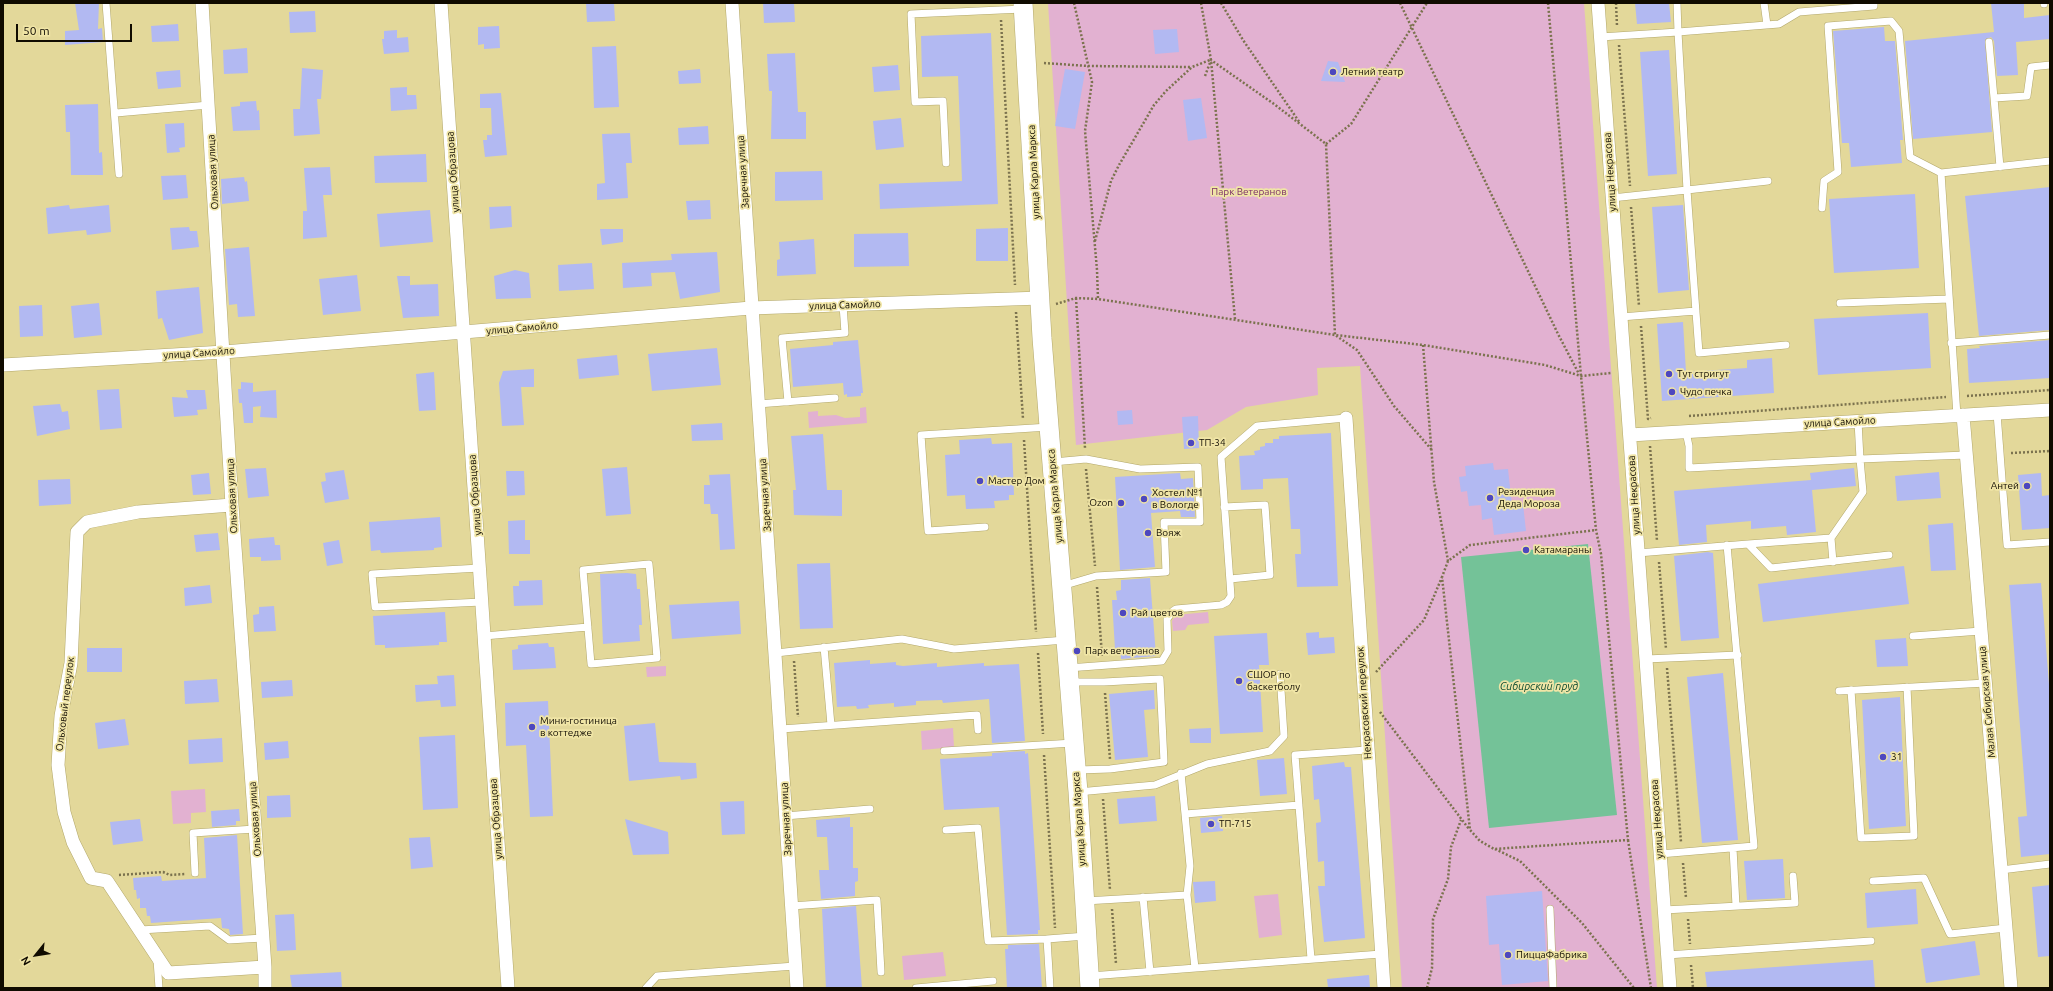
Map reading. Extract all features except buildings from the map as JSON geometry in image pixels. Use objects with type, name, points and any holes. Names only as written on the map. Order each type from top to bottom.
[{"type":"street","name":"Ольховая улица","points":[[202,3],[232,505],[265,967],[265,988]]},
{"type":"street","name":"улица Образцова","points":[[441,3],[508,988]]},
{"type":"street","name":"Заречная улица","points":[[732,3],[797,988]]},
{"type":"street","name":"улица Некрасова","points":[[1598,3],[1670,988]]},
{"type":"street","name":"улица Карла Маркса","points":[[1023,6],[1041,304],[1073,743],[1078,792],[1090,982]]},
{"type":"street","name":"улица Самойло","points":[[3,365],[224,352],[752,308],[843,305],[1041,304]]},
{"type":"street","name":"улица Самойло","points":[[1630,435],[2050,410]]},
{"type":"street","name":"Малая Сибирская улица","points":[[1960,415],[1967,455],[2011,988]]},
{"type":"street","name":"Некрасовский переулок","points":[[1346,418],[1384,988]]},
{"type":"street","name":"Ольховый переулок","points":[[107,881],[91,878],[72,842],[64,812],[58,765],[61,716],[71,663],[77,532],[87,522],[138,512],[232,505]]},
{"type":"street","points":[[107,881],[168,973],[265,967]]},
{"type":"lane","points":[[106,3],[116,113],[119,174]]},
{"type":"lane","points":[[1677,3],[1687,190],[1699,353],[1786,345]]},
{"type":"lane","points":[[1764,3],[1767,25]]},
{"type":"lane","points":[[1600,37],[1779,24],[1799,12],[1874,6],[1874,3]]},
{"type":"lane","points":[[946,163],[943,101],[915,102],[911,14],[1001,10],[1023,6]]},
{"type":"lane","points":[[1822,208],[1824,181],[1838,172],[1828,26],[1890,21],[1899,31],[1910,157],[1941,173],[2050,162]]},
{"type":"lane","points":[[1989,42],[2000,167]]},
{"type":"lane","points":[[1994,98],[2027,96],[2031,67],[2050,65]]},
{"type":"lane","points":[[116,113],[208,105]]},
{"type":"lane","points":[[1941,173],[1955,396],[1960,415]]},
{"type":"lane","points":[[1612,198],[1768,181]]},
{"type":"lane","points":[[1840,303],[1949,299]]},
{"type":"lane","points":[[788,402],[782,338],[845,333],[843,305]]},
{"type":"lane","points":[[1621,317],[1696,311]]},
{"type":"lane","points":[[1951,343],[2050,335]]},
{"type":"lane","points":[[758,404],[835,398]]},
{"type":"lane","points":[[1997,413],[2007,545],[2050,542]]},
{"type":"lane","points":[[1068,675],[1103,666],[1162,662],[1168,651],[1167,619],[1170,613],[1176,609],[1224,604],[1231,596],[1221,457],[1257,426],[1346,418]]},
{"type":"lane","points":[[1833,562],[1830,538],[1863,492],[1858,421]]},
{"type":"lane","points":[[985,527],[928,531],[921,435],[1050,427]]},
{"type":"lane","points":[[1686,432],[1689,446],[1689,468],[1967,455]]},
{"type":"lane","points":[[1052,462],[1086,459],[1140,469],[1198,467],[1200,522],[1164,522],[1166,572],[1096,576],[1062,586]]},
{"type":"lane","points":[[1224,506],[1265,505],[1270,576],[1230,579]]},
{"type":"lane","points":[[1638,553],[1830,538]]},
{"type":"lane","points":[[1748,544],[1771,568],[1889,555]]},
{"type":"lane","points":[[1660,854],[1754,846],[1728,546]]},
{"type":"lane","points":[[649,564],[657,658],[591,664],[588,627],[583,570],[649,564]]},
{"type":"lane","points":[[480,568],[372,574],[375,607],[482,602]]},
{"type":"lane","points":[[484,636],[588,627]]},
{"type":"lane","points":[[1913,636],[1981,631]]},
{"type":"lane","points":[[776,653],[902,639],[954,649],[1066,640]]},
{"type":"lane","points":[[824,648],[831,725]]},
{"type":"lane","points":[[1646,658],[1738,655]]},
{"type":"lane","points":[[1078,792],[1103,791],[1156,785],[1181,773],[1207,764],[1270,751],[1284,736],[1280,674]]},
{"type":"lane","points":[[1068,675],[1104,682],[1160,679],[1164,762],[1076,770]]},
{"type":"lane","points":[[1839,691],[1986,683]]},
{"type":"lane","points":[[1851,690],[1861,838],[1914,836],[1907,687]]},
{"type":"lane","points":[[781,729],[977,715],[978,730]]},
{"type":"lane","points":[[944,751],[1073,743]]},
{"type":"lane","points":[[1310,959],[1295,755],[1368,750]]},
{"type":"lane","points":[[1181,773],[1190,866],[1187,895],[1195,968]]},
{"type":"lane","points":[[1185,814],[1299,805]]},
{"type":"lane","points":[[785,816],[870,809]]},
{"type":"lane","points":[[946,830],[978,828],[988,941],[1087,936]]},
{"type":"lane","points":[[195,873],[193,833],[255,829]]},
{"type":"lane","points":[[1733,848],[1736,906]]},
{"type":"lane","points":[[2001,870],[2050,864]]},
{"type":"lane","points":[[1664,910],[1795,902],[1793,876]]},
{"type":"lane","points":[[1873,880],[1924,878],[1950,934],[2006,928]]},
{"type":"lane","points":[[1084,901],[1187,895]]},
{"type":"lane","points":[[1143,897],[1150,972]]},
{"type":"lane","points":[[791,906],[877,900],[881,972]]},
{"type":"lane","points":[[1550,909],[1553,988]]},
{"type":"lane","points":[[140,930],[210,926],[229,940],[263,938]]},
{"type":"lane","points":[[1046,939],[1050,988]]},
{"type":"lane","points":[[1667,955],[1871,941]]},
{"type":"lane","points":[[1090,982],[1117,974],[1381,954]]},
{"type":"lane","points":[[156,956],[159,988]]},
{"type":"lane","points":[[646,988],[657,976],[795,966]]},
{"type":"lane","points":[[916,988],[993,982]]},
{"type":"path","points":[[1074,3],[1092,82],[1085,132],[1098,299]]},
{"type":"path","points":[[1202,3],[1211,60],[1235,320]]},
{"type":"path","points":[[1221,3],[1243,40],[1302,125]]},
{"type":"path","points":[[1400,3],[1558,334],[1580,376]]},
{"type":"path","points":[[1326,144],[1351,124],[1427,3]]},
{"type":"path","points":[[1548,3],[1580,376],[1596,530],[1601,554],[1628,840],[1651,988]]},
{"type":"path","points":[[1616,3],[1693,988]]},
{"type":"path","points":[[1001,10],[1016,305],[1055,938]]},
{"type":"path","points":[[1027,62],[1088,66],[1192,67],[1211,60]]},
{"type":"path","points":[[1205,76],[1211,60]]},
{"type":"path","points":[[1211,60],[1326,144],[1335,335]]},
{"type":"path","points":[[1094,243],[1104,214],[1111,181],[1119,165],[1154,105],[1166,91],[1192,67]]},
{"type":"path","points":[[1016,305],[1041,304],[1076,298],[1098,299],[1335,335],[1423,345],[1545,366],[1580,376],[1625,372]]},
{"type":"path","points":[[1076,298],[1086,459],[1103,666]]},
{"type":"path","points":[[1335,335],[1357,350],[1394,406],[1431,449]]},
{"type":"path","points":[[1423,345],[1434,482],[1448,561],[1424,620],[1363,686],[1376,707],[1461,820],[1480,842],[1520,861],[1582,923],[1634,988]]},
{"type":"path","points":[[1688,416],[2050,390]]},
{"type":"path","points":[[1648,419],[1656,418]]},
{"type":"path","points":[[1448,561],[1470,545],[1596,530]]},
{"type":"path","points":[[1442,577],[1470,830]]},
{"type":"path","points":[[793,651],[799,728]]},
{"type":"path","points":[[1104,682],[1110,768]]},
{"type":"path","points":[[1103,791],[1117,974]]},
{"type":"path","points":[[1427,988],[1432,968],[1433,919],[1448,879],[1451,847],[1461,820]]},
{"type":"path","points":[[1494,849],[1628,840]]},
{"type":"path","points":[[107,881],[113,875],[163,872],[170,874],[195,873]]},
{"type":"green space","name":"Парк Ветеранов","points":[[1048,3],[1584,3],[1657,988],[1402,988],[1360,366],[1317,368],[1318,395],[1246,407],[1207,430],[1076,445]]},
{"type":"green space","points":[[866,407],[867,423],[809,428],[808,412],[818,411],[818,416],[836,415],[845,418],[860,417],[860,408]]},
{"type":"green space","points":[[1208,612],[1209,623],[1188,625],[1185,630],[1173,631],[1172,621],[1176,615]]},
{"type":"green space","points":[[666,666],[666,676],[647,677],[646,667]]},
{"type":"green space","points":[[953,728],[954,747],[922,750],[921,731]]},
{"type":"green space","points":[[205,789],[206,812],[191,813],[191,823],[173,824],[171,791]]},
{"type":"green space","points":[[1278,894],[1282,935],[1259,938],[1254,896]]},
{"type":"green space","points":[[943,952],[946,976],[904,980],[902,956]]},
{"type":"water","name":"Сибирский пруд","points":[[1588,544],[1617,815],[1489,828],[1461,557]]},
{"type":"place","name":"Летний театр","points":[[1333,72]]},
{"type":"place","name":"Тут стригут","points":[[1669,374]]},
{"type":"place","name":"Чудо печка","points":[[1672,392]]},
{"type":"place","name":"ТП-34","points":[[1191,443]]},
{"type":"place","name":"Мастер Дом","points":[[980,481]]},
{"type":"place","name":"Антей","points":[[2027,486]]},
{"type":"place","name":"Резиденция Деда Мороза","points":[[1490,498]]},
{"type":"place","name":"Хостел №1 в Вологде","points":[[1144,499]]},
{"type":"place","name":"Ozon","points":[[1121,503]]},
{"type":"place","name":"Вояж","points":[[1148,533]]},
{"type":"place","name":"Катамараны","points":[[1526,550]]},
{"type":"place","name":"Рай цветов","points":[[1123,613]]},
{"type":"place","name":"Парк ветеранов","points":[[1077,651]]},
{"type":"place","name":"СШОР по баскетболу","points":[[1239,681]]},
{"type":"place","name":"Мини-гостиница в коттедже","points":[[532,727]]},
{"type":"place","name":"31","points":[[1883,757]]},
{"type":"place","name":"ТП-715","points":[[1211,824]]},
{"type":"place","name":"ПиццаФабрика","points":[[1508,955]]}]
